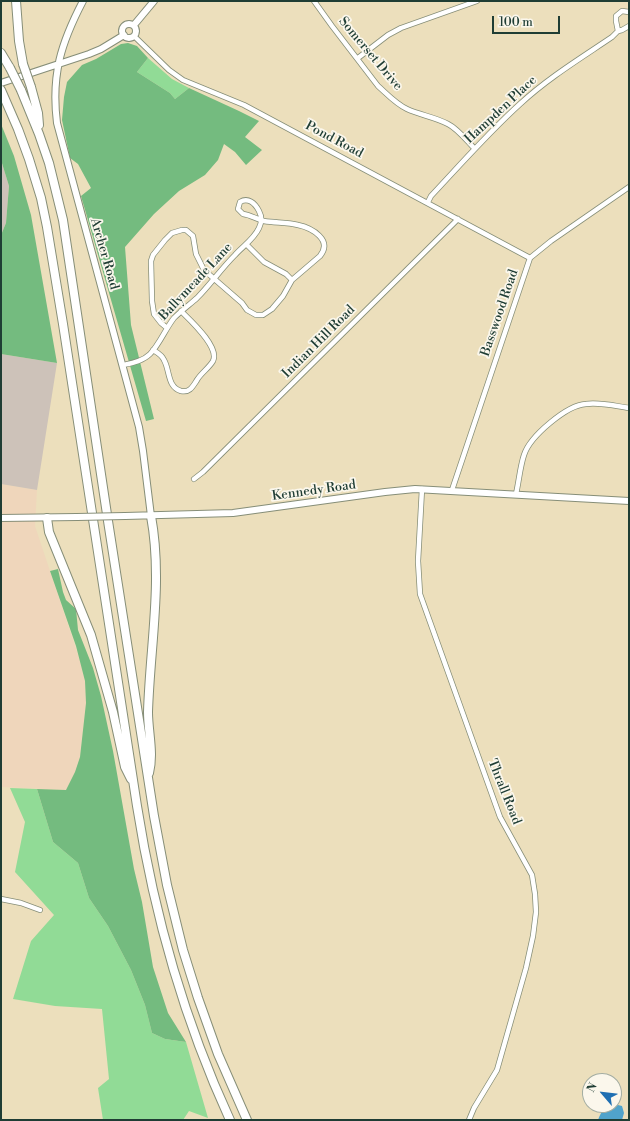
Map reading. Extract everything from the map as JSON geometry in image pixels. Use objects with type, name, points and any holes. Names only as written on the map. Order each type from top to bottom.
[{"type":"highway","points":[[16,1],[19,41],[23,64],[38,113],[39,134]]},
{"type":"highway","points":[[1,54],[21,90],[39,134],[56,189],[63,220],[148,779],[164,870],[183,950],[212,1037],[247,1120]]},
{"type":"highway","points":[[2,93],[20,134],[34,172],[47,227],[147,865],[167,949],[196,1039],[230,1120]]},
{"type":"highway","points":[[148,779],[151,760],[148,711],[156,586],[155,544],[151,516]]},
{"type":"highway","points":[[46,518],[49,532],[91,635],[113,712],[125,767],[133,782]]},
{"type":"street","name":"Archer Road","points":[[83,1],[66,36],[58,64],[55,100],[59,130],[123,365],[141,439],[151,516]]},
{"type":"street","points":[[134,25],[154,1]]},
{"type":"street","name":"Somerset Drive","points":[[314,1],[378,86],[398,104],[449,124],[475,149]]},
{"type":"street","points":[[358,58],[388,35],[401,28],[477,1]]},
{"type":"street","points":[[618,30],[616,16],[624,10],[629,12]]},
{"type":"street","points":[[129,23],[134,25],[136,30],[134,36],[130,38],[124,35],[122,30],[124,25],[129,23]]},
{"type":"street","name":"Hampden Place","points":[[428,202],[431,196],[475,149],[521,103],[551,79],[612,37],[618,30],[622,30],[629,26]]},
{"type":"street","points":[[1,83],[96,52],[124,35]]},
{"type":"street","name":"Pond Road","points":[[134,36],[169,70],[183,80],[244,105],[428,202],[530,258]]},
{"type":"street","name":"Basswood Road","points":[[452,490],[530,258],[551,241],[629,187]]},
{"type":"street","points":[[167,328],[154,314],[152,301],[151,261],[153,255],[165,240],[172,233],[178,230],[186,230],[193,236],[199,262],[207,274],[242,303],[247,310],[256,315],[263,315],[272,309],[283,296],[292,280],[324,252],[324,242],[321,237],[314,232],[299,225],[262,220],[243,214],[240,212],[238,205],[240,202],[244,199],[252,202],[257,207],[262,220]]},
{"type":"street","name":"Indian Hill Road","points":[[194,479],[203,472],[458,219]]},
{"type":"street","name":"Ballymeade Lane","points":[[123,365],[142,360],[151,353],[167,328],[181,311],[197,298],[213,279],[255,236],[262,220]]},
{"type":"street","points":[[246,244],[264,262],[286,274],[292,280]]},
{"type":"street","points":[[153,350],[160,354],[164,359],[170,381],[180,391],[190,390],[213,360],[213,350],[205,336],[181,311]]},
{"type":"street","points":[[516,494],[524,454],[539,432],[553,420],[574,407],[585,404],[599,404],[629,408]]},
{"type":"street","name":"Kennedy Road","points":[[1,518],[151,516],[233,513],[391,491],[422,489],[629,501]]},
{"type":"street","name":"Thrall Road","points":[[422,489],[418,561],[420,594],[500,816],[532,875],[535,894],[536,912],[526,968],[497,1070],[474,1108],[469,1120]]},
{"type":"street","points":[[1,899],[21,903],[40,910]]},
{"type":"shaded area","points":[[1,160],[9,186],[6,223],[1,235]]},
{"type":"shaded area","points":[[1,354],[57,363],[37,490],[1,484]]},
{"type":"shaded area","points":[[1,484],[37,490],[35,526],[81,664],[85,681],[86,702],[80,757],[75,772],[66,790],[1,787]]},
{"type":"green space","points":[[128,43],[137,46],[148,58],[137,72],[170,93],[175,99],[189,88],[259,121],[245,137],[262,150],[246,165],[235,152],[224,144],[218,160],[205,175],[179,191],[154,214],[125,247],[131,325],[154,419],[146,421],[81,196],[91,188],[78,164],[70,158],[62,120],[67,82],[82,65],[96,59],[121,44]]},
{"type":"green space","points":[[148,58],[172,79],[189,88],[175,99],[170,93],[137,72]]},
{"type":"green space","points":[[1,124],[14,156],[31,215],[57,363],[1,354],[1,235],[6,223],[9,186],[1,160]]},
{"type":"green space","points":[[58,569],[66,600],[76,609],[78,630],[93,668],[101,696],[113,751],[134,869],[142,902],[153,967],[168,1013],[186,1042],[165,1039],[152,1033],[145,1005],[131,970],[108,926],[89,898],[78,863],[53,842],[37,789],[66,790],[75,772],[80,757],[86,703],[85,681],[76,646],[50,571]]},
{"type":"green space","points":[[10,788],[37,789],[53,842],[78,863],[89,898],[108,926],[131,970],[145,1005],[152,1033],[165,1039],[186,1042],[208,1118],[189,1111],[183,1120],[103,1120],[98,1088],[109,1079],[102,1009],[55,1006],[13,999],[31,941],[54,915],[15,872],[25,822]]},
{"type":"water","points":[[622,1106],[624,1113],[622,1120],[598,1120],[600,1114],[622,1113]]}]
